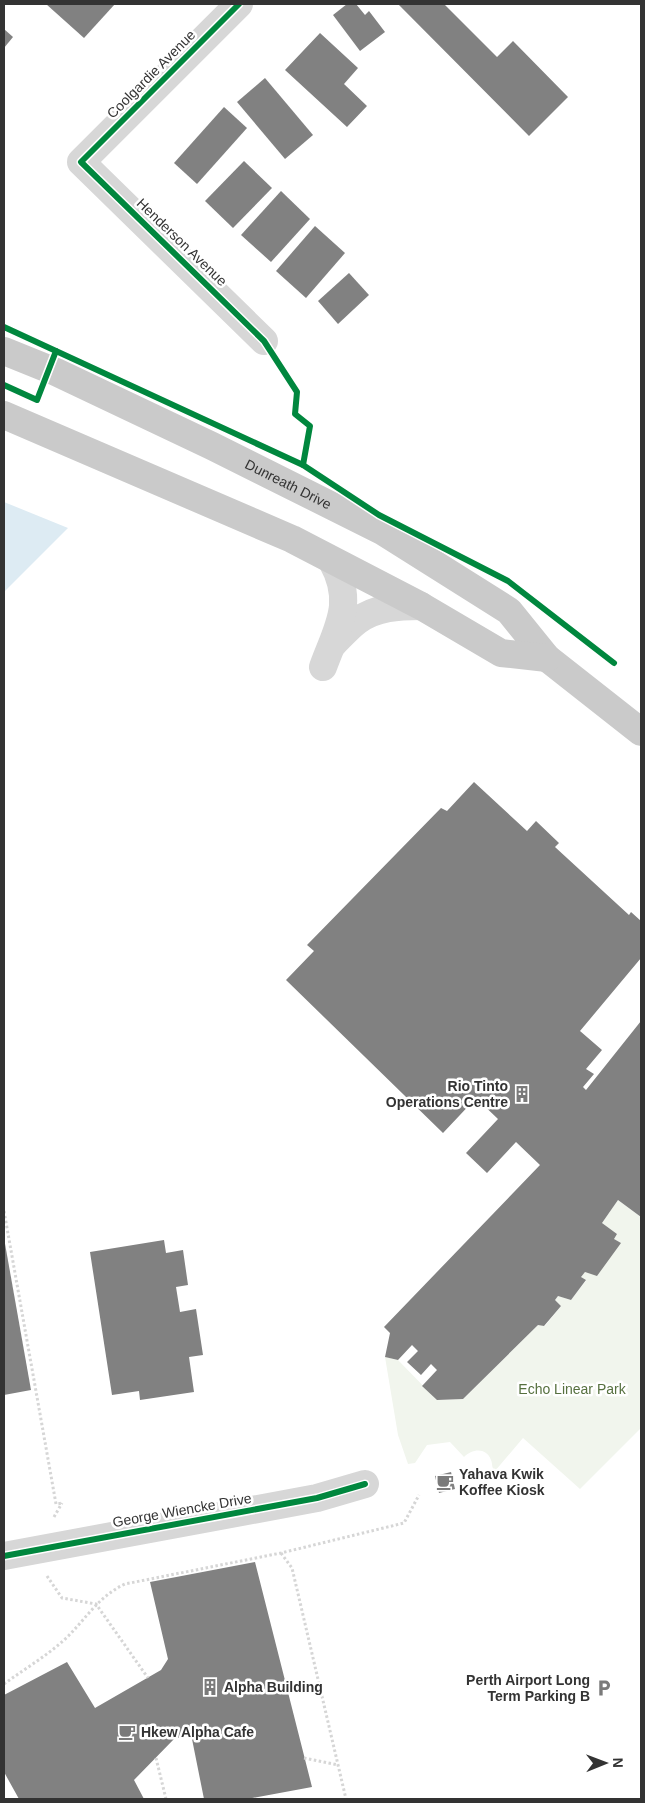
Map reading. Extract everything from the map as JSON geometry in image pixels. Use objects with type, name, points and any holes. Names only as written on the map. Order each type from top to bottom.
[{"type":"main road","name":"Dunreath Drive","points":[[4,350],[56,372],[212,446],[382,531],[509,611],[547,658],[641,732]]},
{"type":"main road","points":[[4,415],[292,540],[421,606],[501,653],[547,658]]},
{"type":"street","name":"Coolgardie Avenue","points":[[81,162],[239,4]]},
{"type":"street","name":"Henderson Avenue","points":[[81,162],[264,341]]},
{"type":"street","points":[[332,561],[342,584],[343,610],[327,656],[357,621],[369,614],[399,606],[421,606]]},
{"type":"street","name":"George Wiencke Drive","points":[[4,1556],[317,1498],[364,1484]]},
{"type":"path","points":[[4,1211],[56,1504],[63,1503]]},
{"type":"path","points":[[4,1684],[62,1642],[96,1604],[110,1592],[130,1582],[281,1553],[404,1523],[419,1495]]},
{"type":"path","points":[[38,1550],[40,1566],[62,1598],[96,1604],[148,1678]]},
{"type":"path","points":[[281,1553],[292,1568],[346,1799]]},
{"type":"path","points":[[156,1758],[166,1799]]},
{"type":"path","points":[[304,1758],[338,1764]]},
{"type":"green space","name":"Echo Linear Park","points":[[618,1200],[641,1217],[641,1428],[580,1489],[523,1438],[495,1471],[486,1453],[475,1451],[464,1457],[450,1442],[427,1445],[415,1463],[408,1464],[398,1435],[385,1357],[398,1360],[437,1400],[463,1399],[538,1325],[545,1326],[561,1306],[555,1300],[558,1296],[571,1300],[586,1281],[581,1277],[585,1272],[597,1275],[620,1243],[614,1239],[617,1234],[602,1223]]},
{"type":"shaded area","points":[[4,502],[68,528],[4,592]]},
{"type":"building","points":[[46,4],[115,4],[84,38]]},
{"type":"building","points":[[347,4],[356,4],[365,15],[369,11],[385,32],[360,51],[333,15]]},
{"type":"building","points":[[398,4],[444,4],[497,57],[513,41],[568,97],[529,136]]},
{"type":"building","points":[[4,29],[13,37],[4,48]]},
{"type":"building","points":[[320,33],[358,68],[344,84],[367,106],[347,127],[285,70]]},
{"type":"building","points":[[265,78],[313,135],[285,159],[237,102]]},
{"type":"building","points":[[224,107],[247,128],[197,184],[174,163]]},
{"type":"building","points":[[244,161],[272,188],[233,228],[205,201]]},
{"type":"building","points":[[281,191],[310,219],[271,262],[241,235]]},
{"type":"building","points":[[315,226],[345,253],[306,298],[276,271]]},
{"type":"building","points":[[349,273],[369,295],[338,324],[318,301]]},
{"type":"building","name":"Rio Tinto Operations Centre","points":[[474,782],[527,831],[536,821],[559,843],[555,847],[629,915],[631,912],[641,921],[641,958],[580,1031],[602,1050],[586,1069],[594,1074],[583,1087],[586,1090],[641,1021],[641,1217],[618,1200],[602,1223],[617,1234],[614,1239],[621,1243],[597,1276],[585,1272],[581,1277],[586,1280],[571,1300],[558,1296],[555,1300],[561,1306],[544,1326],[538,1325],[463,1399],[437,1400],[422,1386],[437,1370],[431,1364],[421,1375],[407,1362],[418,1351],[412,1345],[398,1360],[385,1357],[390,1333],[384,1327],[540,1165],[516,1142],[487,1173],[466,1153],[498,1119],[476,1098],[443,1133],[286,980],[314,951],[307,945],[441,808],[447,811]]},
{"type":"building","points":[[4,1238],[31,1390],[4,1395]]},
{"type":"building","points":[[164,1240],[166,1253],[183,1250],[188,1285],[176,1287],[180,1312],[196,1309],[203,1355],[189,1357],[194,1392],[140,1400],[139,1391],[112,1395],[90,1252]]},
{"type":"building","name":"Yahava Kwik Koffee Kiosk","points":[[451,1472],[455,1489],[439,1493],[435,1476]]},
{"type":"building","name":"Alpha Building","points":[[255,1562],[312,1787],[247,1799],[204,1799],[191,1734],[174,1739],[134,1780],[144,1799],[19,1799],[4,1772],[4,1695],[67,1662],[95,1708],[161,1670],[168,1659],[150,1582]]},
{"type":"cycle path","points":[[239,4],[81,162],[264,341],[297,392],[295,414],[310,426],[303,465]]},
{"type":"cycle path","points":[[4,327],[303,465],[379,515],[508,581],[614,663]]},
{"type":"cycle path","points":[[4,385],[37,400],[56,351]]},
{"type":"cycle path","points":[[4,1556],[317,1498],[365,1484]]},
{"type":"place","name":"Rio Tinto Operations Centre","points":[[522,1094]]},
{"type":"place","name":"Yahava Kwik Koffee Kiosk","points":[[445,1482]]},
{"type":"place","name":"Alpha Building","points":[[210,1687]]},
{"type":"place","name":"Perth Airport Long Term Parking B","points":[[604,1688]]},
{"type":"place","name":"Hkew Alpha Cafe","points":[[127,1732]]}]
